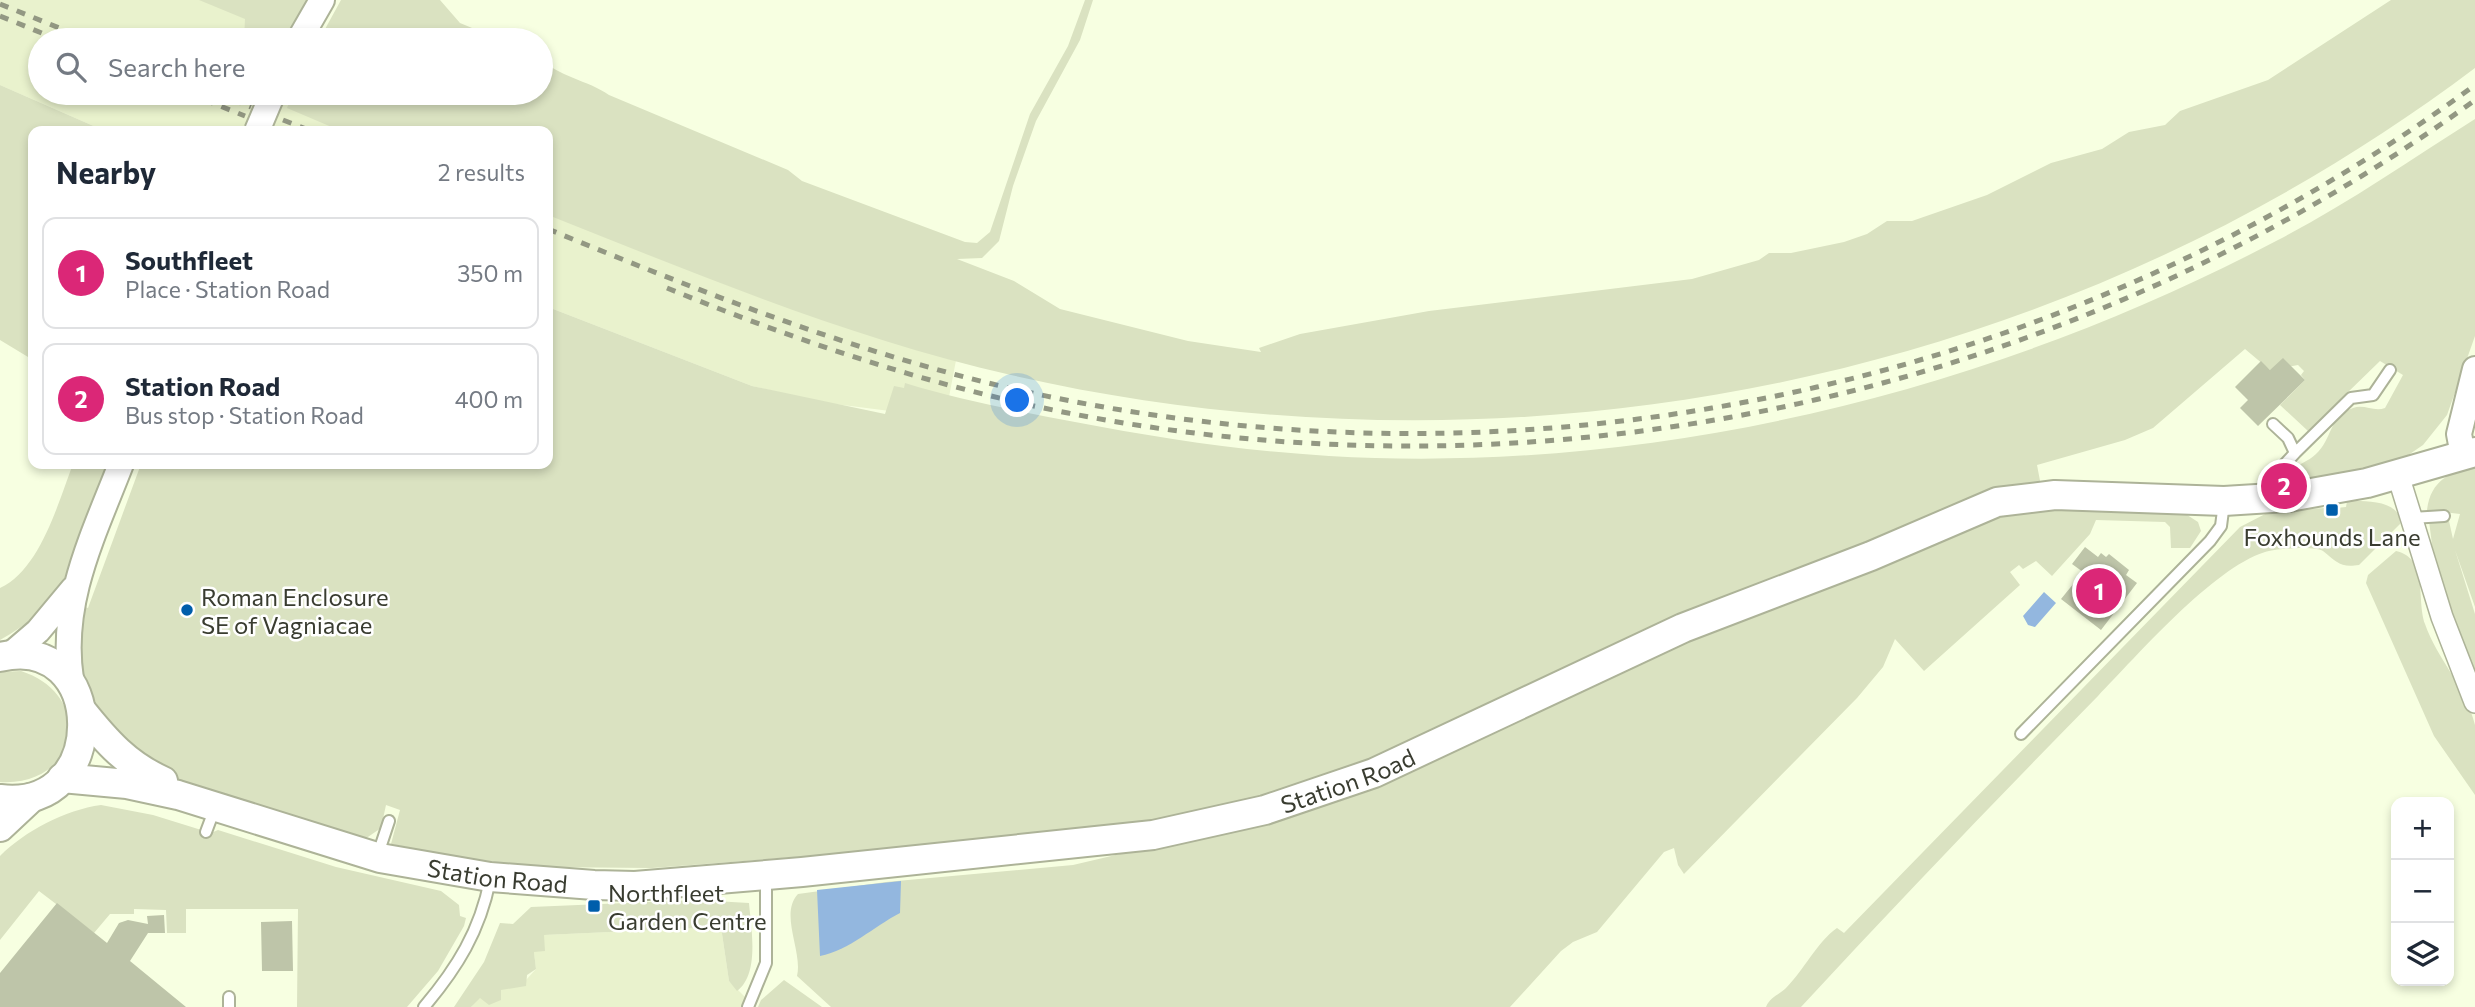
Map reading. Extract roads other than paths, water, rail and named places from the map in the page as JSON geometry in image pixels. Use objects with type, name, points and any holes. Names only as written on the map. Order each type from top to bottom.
[{"type":"main road","name":"Station Road","points":[[82,711],[123,759],[163,781],[211,819],[377,857],[491,877],[635,886],[1130,838],[1194,828],[1265,810],[1374,773],[1683,628],[1881,552],[1990,504],[2018,498],[2127,496],[2224,501],[2271,498],[2331,491],[2398,475],[2469,453]]},
{"type":"main road","points":[[0,799],[31,798],[45,793],[62,779],[80,749],[82,711],[71,679],[58,667],[36,657],[5,656]]},
{"type":"main road","name":"Station Road","points":[[62,779],[127,784],[178,794]]},
{"type":"main road","points":[[0,827],[31,798]]},
{"type":"street","points":[[306,28],[322,0]]},
{"type":"street","points":[[259,126],[268,105]]},
{"type":"street","points":[[2469,453],[2459,434],[2475,369]]},
{"type":"street","points":[[71,679],[66,639],[73,589],[119,469]]},
{"type":"street","points":[[2398,475],[2442,617],[2475,702]]},
{"type":"street","points":[[5,656],[38,631],[73,589]]},
{"type":"lane","points":[[2271,498],[2272,478],[2295,453],[2351,398],[2373,394],[2390,370]]},
{"type":"lane","points":[[2273,424],[2288,438],[2295,453]]},
{"type":"lane","points":[[2021,734],[2210,541],[2221,526],[2224,501]]},
{"type":"lane","points":[[2412,518],[2444,516]]},
{"type":"lane","points":[[377,857],[389,821]]},
{"type":"lane","points":[[748,1007],[766,963],[766,875]]},
{"type":"lane","points":[[424,1007],[459,962],[475,933],[491,877]]},
{"type":"water","points":[[2044,592],[2056,603],[2035,627],[2028,625],[2023,616]]},
{"type":"water","points":[[901,881],[900,913],[841,949],[820,956],[817,890]]},
{"type":"railway","points":[[0,4],[59,28]]},
{"type":"railway","points":[[0,16],[30,28]]},
{"type":"railway","points":[[553,231],[671,279],[859,346],[922,365],[1051,397],[1238,425],[1425,433],[1612,422],[1796,392],[1976,342],[2150,275],[2317,189],[2475,85]]},
{"type":"railway","points":[[667,288],[815,344],[915,376],[1068,413],[1253,439],[1438,446],[1622,433],[1804,402],[1982,353],[2154,286],[2319,202],[2475,100]]},
{"type":"railway","points":[[218,105],[245,116]]},
{"type":"railway","points":[[246,105],[251,107]]},
{"type":"railway","points":[[283,120],[298,126]]},
{"type":"place","name":"Station Road","points":[[2284,486]]},
{"type":"place","name":"Foxhounds Lane","points":[[2332,510]]},
{"type":"place","name":"Southfleet","points":[[2099,591]]},
{"type":"place","name":"Roman Enclosure SE of Vagniacae","points":[[187,610]]},
{"type":"place","name":"Northfleet Garden Centre","points":[[594,906]]}]
